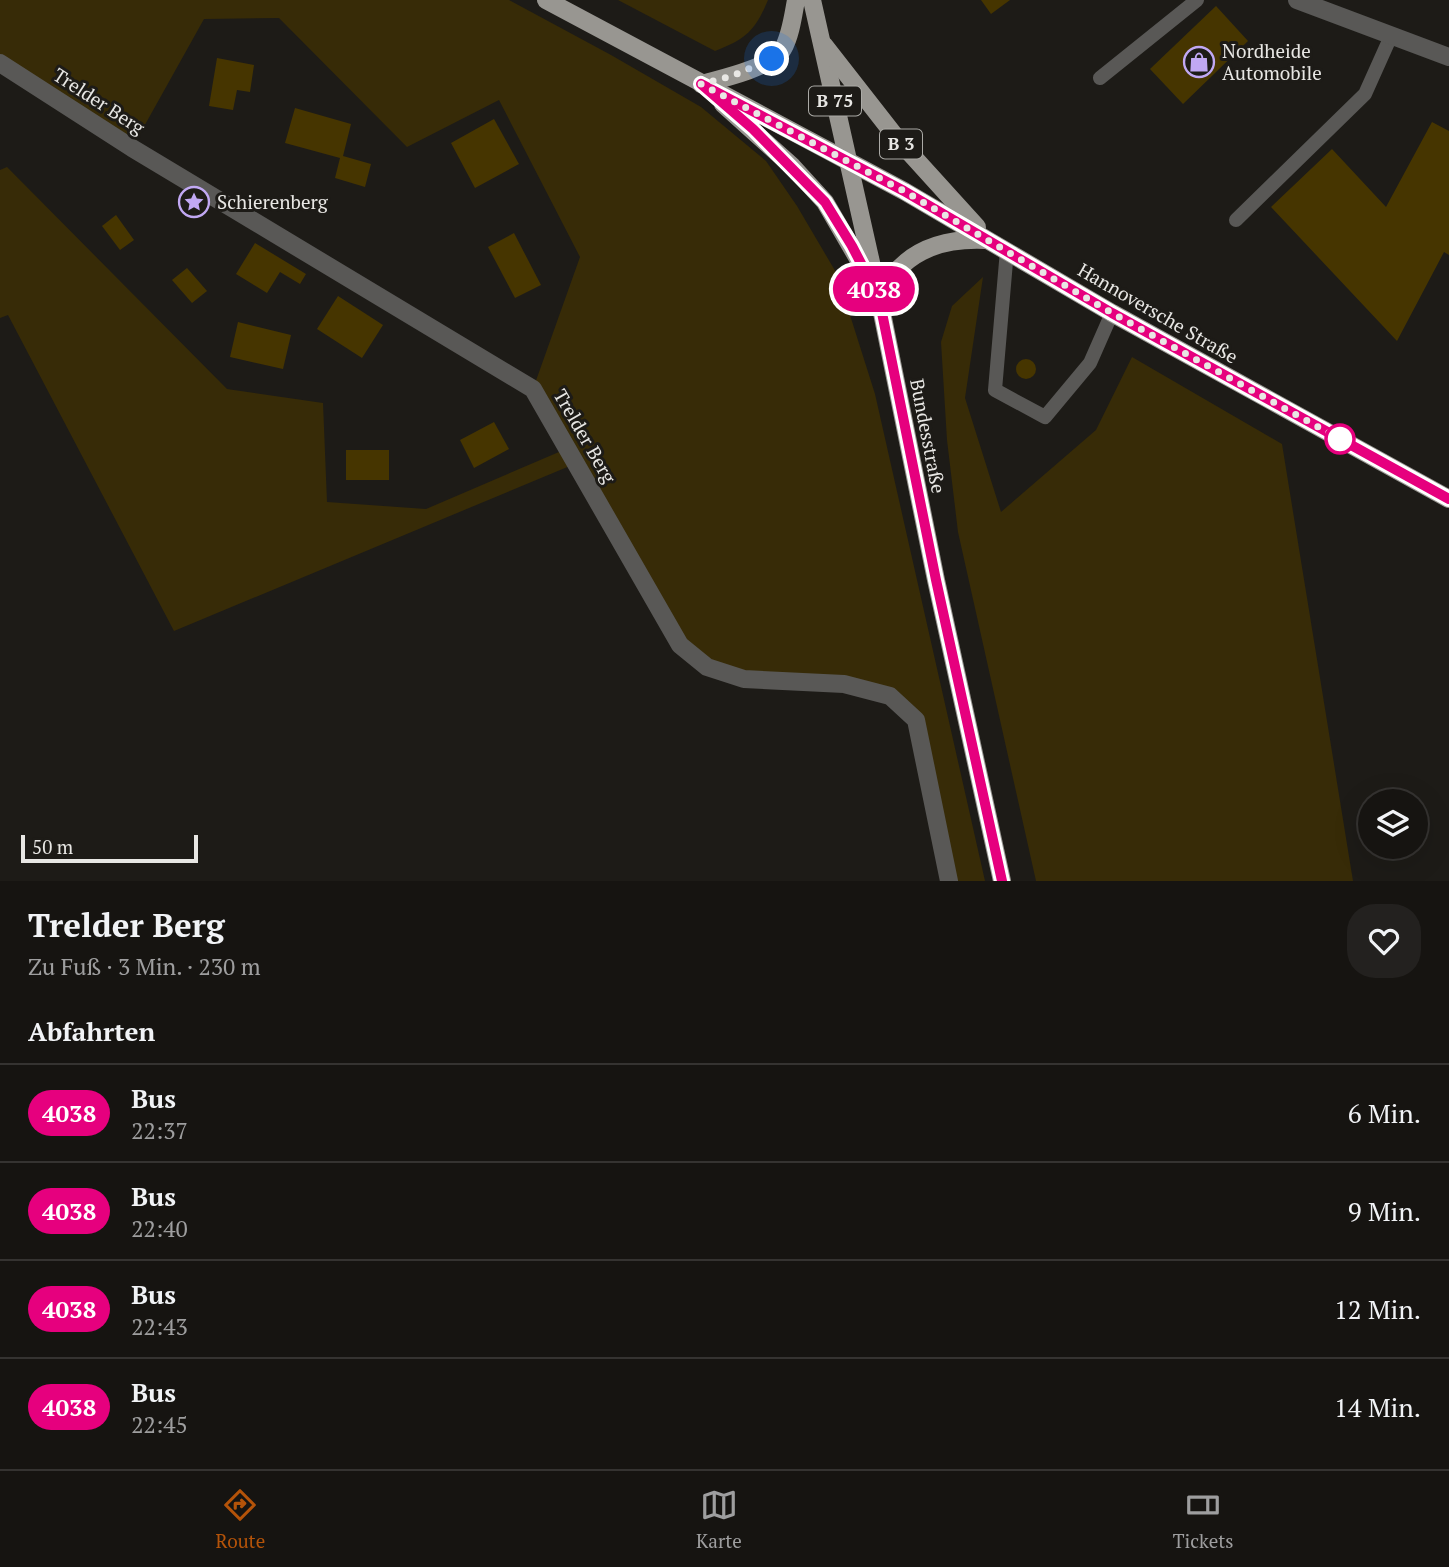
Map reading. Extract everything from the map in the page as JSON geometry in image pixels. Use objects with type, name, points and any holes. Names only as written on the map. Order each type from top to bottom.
[{"type":"main road","name":"B 3","points":[[546,0],[848,162]]},
{"type":"main road","points":[[701,84],[753,68],[782,52],[790,31],[796,0]]},
{"type":"main road","name":"Bundesstraße","points":[[812,0],[879,298],[936,580],[1002,881]]},
{"type":"main road","name":"B 3","points":[[821,41],[899,141],[989,240]]},
{"type":"main road","name":"B 3","points":[[701,84],[763,138],[825,202],[879,298]]},
{"type":"main road","name":"Hannoversche Straße","points":[[848,162],[904,191],[1112,313],[1449,499]]},
{"type":"main road","points":[[879,298],[887,281],[899,268],[931,247],[962,239],[989,240]]},
{"type":"street","points":[[1297,0],[1449,57]]},
{"type":"street","name":"Trelder Berg","points":[[0,63],[132,148],[534,389],[680,645],[707,667],[744,679],[844,684],[890,696],[916,720],[949,881]]},
{"type":"lane","points":[[1100,78],[1197,0]]},
{"type":"lane","points":[[1236,220],[1365,94],[1391,36]]},
{"type":"lane","points":[[1007,250],[995,390],[1045,417],[1090,363],[1112,313]]},
{"type":"shaded area","points":[[0,0],[509,0],[701,107],[766,161],[797,206],[837,274],[875,394],[985,881],[949,881],[916,720],[890,696],[744,679],[680,645],[577,463],[174,631],[8,315],[0,318],[0,170],[7,167],[227,389],[323,403],[327,502],[426,509],[566,449],[533,389],[580,257],[499,100],[407,147],[279,18],[204,19],[132,148],[0,63]]},
{"type":"shaded area","points":[[618,0],[768,0],[759,19],[748,33],[715,51]]},
{"type":"shaded area","points":[[983,277],[965,398],[1001,512],[1096,430],[1132,357],[1282,444],[1353,881],[1036,881],[958,532],[947,440],[941,342],[952,306]]},
{"type":"building","points":[[981,0],[1010,0],[991,14]]},
{"type":"building","points":[[1216,6],[1248,41],[1183,104],[1150,69]]},
{"type":"building","points":[[217,58],[254,65],[250,92],[237,90],[233,110],[209,106]]},
{"type":"building","points":[[295,108],[351,124],[343,156],[371,164],[365,187],[335,178],[340,158],[285,143]]},
{"type":"building","points":[[494,119],[519,164],[475,188],[451,143]]},
{"type":"building","points":[[1432,122],[1449,131],[1449,255],[1444,252],[1397,341],[1271,207],[1332,149],[1386,207]]},
{"type":"building","points":[[116,215],[134,240],[120,250],[102,226]]},
{"type":"building","points":[[514,233],[541,285],[515,298],[488,247]]},
{"type":"building","points":[[255,243],[306,274],[300,284],[280,272],[267,293],[236,274]]},
{"type":"building","points":[[187,268],[207,291],[192,303],[172,280]]},
{"type":"building","points":[[338,296],[383,325],[362,358],[317,329]]},
{"type":"building","points":[[238,322],[291,335],[283,369],[230,357]]},
{"type":"building","points":[[1026,359],[1033,362],[1036,369],[1033,376],[1026,379],[1019,376],[1016,369],[1019,362]]},
{"type":"building","points":[[494,422],[509,449],[474,468],[460,440]]},
{"type":"building","points":[[346,450],[389,450],[389,480],[346,480]]},
{"type":"bus line","name":"4038","points":[[1002,881],[936,580],[879,298],[825,202],[792,166],[701,84],[904,191],[1112,313],[1449,499]]},
{"type":"place","name":"Nordheide Automobile","points":[[1199,62]]},
{"type":"place","name":"Schierenberg","points":[[194,202]]},
{"type":"route","points":[[772,59],[732,76],[701,84],[904,191],[1112,313],[1340,439]]}]
